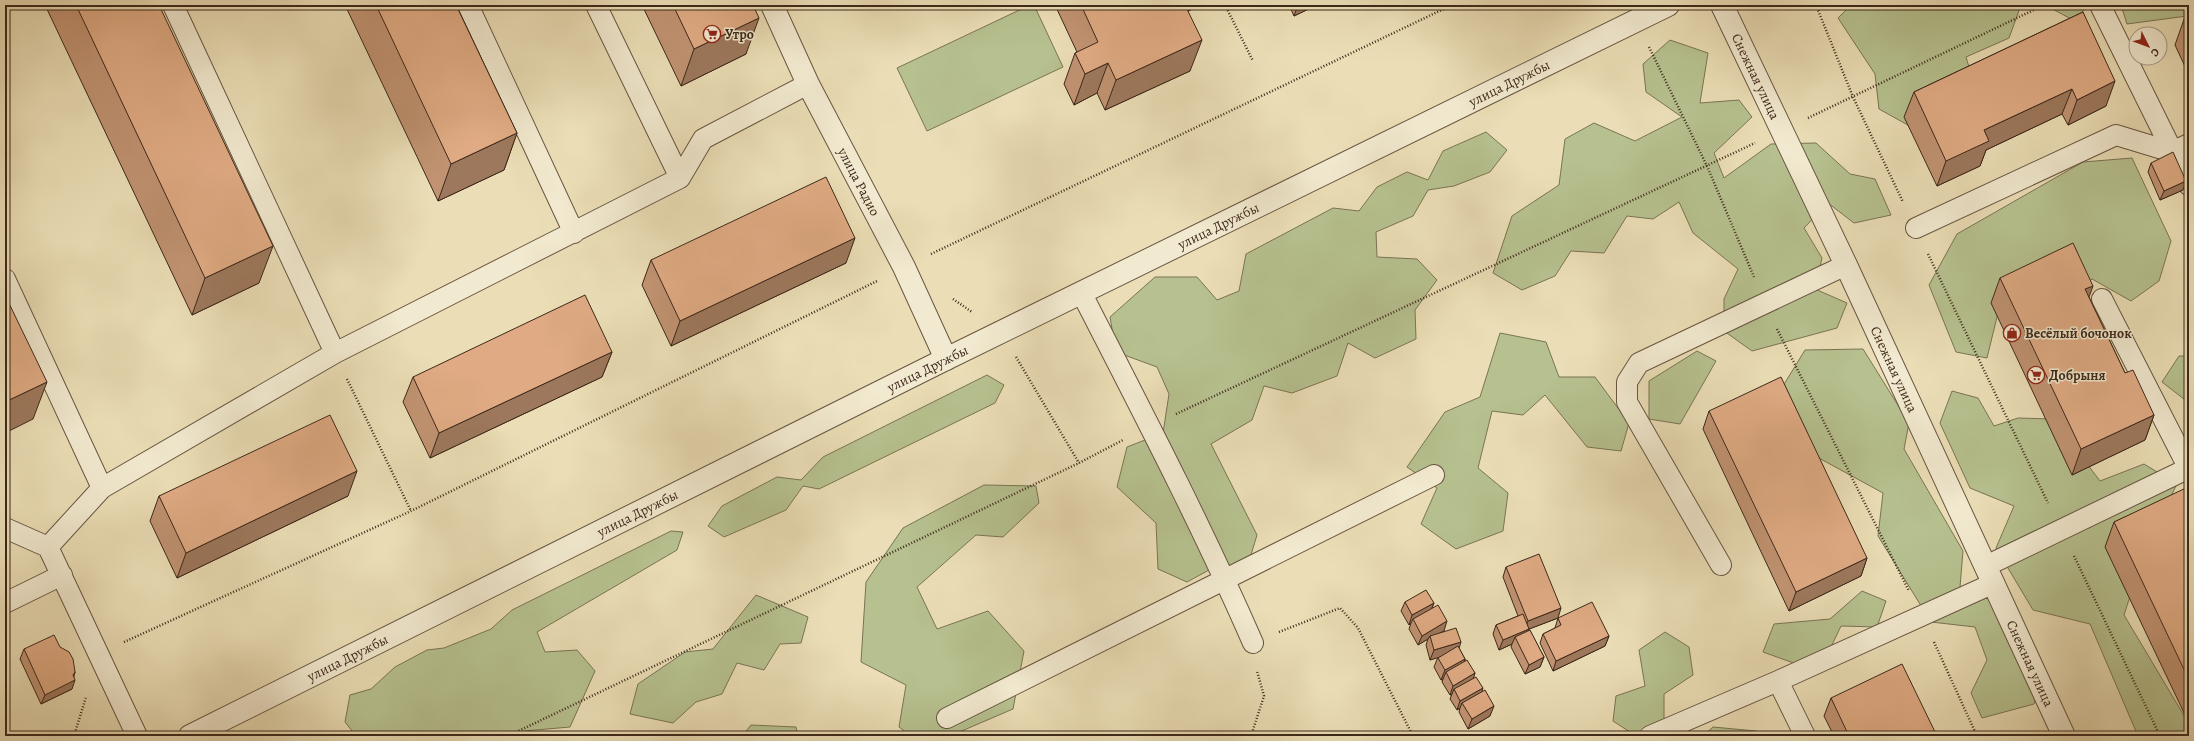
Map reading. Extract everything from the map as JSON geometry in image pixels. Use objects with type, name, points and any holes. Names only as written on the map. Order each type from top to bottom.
[{"type":"street","name":"улица Радио","points":[[772,5],[808,84],[904,267],[946,359]]},
{"type":"street","name":"улица Дружбы","points":[[190,736],[946,359],[1082,294],[1668,5]]},
{"type":"street","name":"Снежная улица","points":[[1722,5],[1846,265],[2064,736]]},
{"type":"lane","points":[[173,5],[335,353]]},
{"type":"lane","points":[[468,5],[574,233]]},
{"type":"lane","points":[[596,5],[680,178]]},
{"type":"lane","points":[[2100,5],[2181,148],[2189,185]]},
{"type":"lane","points":[[48,547],[102,488],[335,353],[680,178],[703,139],[808,84]]},
{"type":"lane","points":[[1916,228],[2116,135],[2181,148]]},
{"type":"lane","points":[[1721,565],[1627,402],[1626,382],[1639,363],[1846,265]]},
{"type":"lane","points":[[5,279],[102,488]]},
{"type":"lane","points":[[1082,294],[1150,426],[1225,579],[1253,643]]},
{"type":"lane","points":[[1650,736],[1778,681],[1922,616],[2061,530],[2189,469],[2102,299]]},
{"type":"lane","points":[[947,718],[1434,475]]},
{"type":"lane","points":[[5,528],[48,547],[137,736]]},
{"type":"lane","points":[[5,603],[62,576]]},
{"type":"lane","points":[[1778,681],[1805,736]]},
{"type":"path","points":[[1225,5],[1253,61]]},
{"type":"path","points":[[99,653],[411,511],[904,267],[1452,5]]},
{"type":"path","points":[[1816,5],[1853,97],[2160,736]]},
{"type":"path","points":[[1806,119],[2044,5]]},
{"type":"path","points":[[1647,43],[1707,166],[1765,304],[1922,616],[1977,736]]},
{"type":"path","points":[[335,353],[411,511]]},
{"type":"path","points":[[1251,736],[1264,696],[1255,663],[1253,643],[1340,608],[1358,628],[1412,736]]},
{"type":"green space","points":[[1030,5],[1034,5],[1063,67],[927,131],[897,68]]},
{"type":"green space","points":[[1851,5],[2021,5],[2009,38],[1966,57],[1977,94],[1924,134],[1879,109],[1875,74],[1838,18]]},
{"type":"green space","points":[[2045,5],[2090,5],[2073,20]]},
{"type":"green space","points":[[2121,5],[2189,5],[2187,16],[2127,24]]},
{"type":"green space","points":[[1670,40],[1708,53],[1700,103],[1739,100],[1752,117],[1714,153],[1724,178],[1771,144],[1816,143],[1850,174],[1875,179],[1891,215],[1854,223],[1828,203],[1804,228],[1822,258],[1815,289],[1847,303],[1837,328],[1752,351],[1724,331],[1724,299],[1738,269],[1693,233],[1679,202],[1653,219],[1627,216],[1604,253],[1571,251],[1555,276],[1522,290],[1493,273],[1512,216],[1559,185],[1565,139],[1594,123],[1635,141],[1682,117],[1646,92],[1643,64]]},
{"type":"green space","points":[[1486,132],[1507,150],[1490,172],[1454,186],[1428,190],[1413,216],[1376,232],[1377,257],[1417,259],[1437,280],[1415,310],[1416,339],[1375,358],[1348,343],[1337,376],[1292,393],[1264,386],[1252,420],[1211,444],[1257,535],[1246,571],[1220,564],[1187,582],[1158,569],[1156,523],[1117,487],[1127,447],[1163,433],[1169,394],[1157,367],[1116,352],[1110,317],[1155,277],[1197,277],[1217,300],[1239,291],[1246,254],[1333,208],[1359,211],[1377,187],[1407,172],[1428,180],[1443,151]]},
{"type":"green space","points":[[2132,158],[2171,241],[2159,281],[2131,301],[2092,279],[2059,298],[2005,284],[1987,358],[1956,352],[1929,285],[1957,234],[2083,162]]},
{"type":"green space","points":[[1500,333],[1546,342],[1559,377],[1595,377],[1629,423],[1621,451],[1587,447],[1545,395],[1523,415],[1492,411],[1478,468],[1508,493],[1503,531],[1456,549],[1421,524],[1437,488],[1407,467],[1445,412],[1480,397]]},
{"type":"green space","points":[[1863,349],[1909,423],[1904,449],[1963,551],[1959,599],[2000,598],[2040,682],[2034,704],[1982,718],[1971,693],[1987,660],[1975,627],[1931,622],[1878,536],[1883,493],[1806,451],[1778,394],[1805,350]]},
{"type":"green space","points":[[1697,351],[1716,361],[1680,424],[1649,419],[1649,381]]},
{"type":"green space","points":[[2179,356],[2189,356],[2189,403],[2162,382]]},
{"type":"green space","points":[[987,375],[1004,385],[995,403],[819,489],[803,486],[786,510],[724,537],[708,526],[722,506],[777,477],[801,480],[823,457]]},
{"type":"green space","points":[[1952,391],[1978,398],[1994,426],[2018,418],[2053,419],[2100,481],[2144,464],[2177,484],[2148,548],[2124,615],[2189,724],[2189,736],[2138,736],[2090,624],[2033,610],[1996,548],[2014,506],[1970,488],[1940,423]]},
{"type":"green space","points":[[984,485],[1036,486],[1039,503],[1003,537],[976,535],[917,587],[937,629],[988,611],[1024,651],[1013,709],[950,736],[911,736],[899,727],[906,685],[861,662],[866,582],[903,528]]},
{"type":"green space","points":[[671,531],[683,532],[677,550],[537,632],[545,652],[577,650],[595,671],[570,727],[524,731],[518,736],[356,736],[345,722],[350,695],[371,689],[395,667],[427,650],[444,648],[491,629],[512,610]]},
{"type":"green space","points":[[1862,591],[1886,601],[1877,627],[1841,626],[1830,649],[1802,666],[1763,652],[1774,624],[1830,619]]},
{"type":"green space","points":[[756,595],[808,617],[801,643],[780,644],[764,670],[737,663],[722,694],[696,702],[673,723],[630,714],[638,684],[685,652],[713,649]]},
{"type":"green space","points":[[1665,632],[1689,647],[1693,675],[1664,694],[1664,722],[1636,736],[1613,721],[1616,696],[1645,686],[1639,650]]},
{"type":"green space","points":[[751,725],[796,727],[798,736],[742,736]]},
{"type":"green space","points":[[1713,727],[1756,731],[1759,736],[1703,736]]},
{"type":"building","points":[[76,5],[159,5],[273,246],[205,278]]},
{"type":"building","points":[[376,5],[456,5],[517,133],[451,164]]},
{"type":"building","points":[[673,5],[753,5],[759,18],[694,49]]},
{"type":"building","points":[[1081,5],[1185,5],[1202,40],[1116,80],[1108,63],[1085,74],[1075,53],[1098,42]]},
{"type":"building","points":[[2083,12],[2115,81],[2077,100],[2072,89],[1984,130],[1989,141],[1946,161],[1914,92]]},
{"type":"building","points":[[2173,152],[2186,181],[2164,191],[2151,163]]},
{"type":"building","points":[[826,177],[855,238],[680,321],[651,260]]},
{"type":"building","points":[[2073,243],[2093,286],[2085,289],[2125,373],[2133,370],[2154,415],[2081,449],[2000,278]]},
{"type":"building","points":[[5,295],[47,382],[5,402]]},
{"type":"building","points":[[585,295],[612,352],[439,433],[413,377]]},
{"type":"building","points":[[1781,377],[1867,558],[1796,592],[1709,411]]},
{"type":"building","points":[[330,415],[357,471],[186,553],[159,496]]},
{"type":"building","points":[[2188,487],[2189,489],[2189,680],[2114,522]]},
{"type":"building","points":[[1539,554],[1561,608],[1528,621],[1506,567]]},
{"type":"building","points":[[1426,590],[1434,603],[1412,615],[1405,602]]},
{"type":"building","points":[[1592,602],[1609,636],[1556,661],[1543,634],[1561,625],[1558,618]]},
{"type":"building","points":[[1438,605],[1447,621],[1422,636],[1413,619]]},
{"type":"building","points":[[1523,614],[1529,629],[1503,640],[1496,625]]},
{"type":"building","points":[[1456,628],[1461,642],[1434,650],[1430,636]]},
{"type":"building","points":[[1530,630],[1544,657],[1529,665],[1515,637]]},
{"type":"building","points":[[54,635],[60,647],[69,652],[73,659],[75,672],[73,675],[75,680],[45,695],[24,649]]},
{"type":"building","points":[[1458,646],[1465,659],[1445,670],[1438,658]]},
{"type":"building","points":[[1467,660],[1475,673],[1453,686],[1446,672]]},
{"type":"building","points":[[1902,664],[1937,736],[1849,736],[1831,698]]},
{"type":"building","points":[[1476,677],[1483,688],[1460,701],[1454,689]]},
{"type":"building","points":[[1485,690],[1494,706],[1472,719],[1462,703]]},
{"type":"place","name":"Утро","points":[[712,34]]},
{"type":"place","name":"Весёлый бочонок","points":[[2012,333]]},
{"type":"place","name":"Добрыня","points":[[2036,375]]}]
